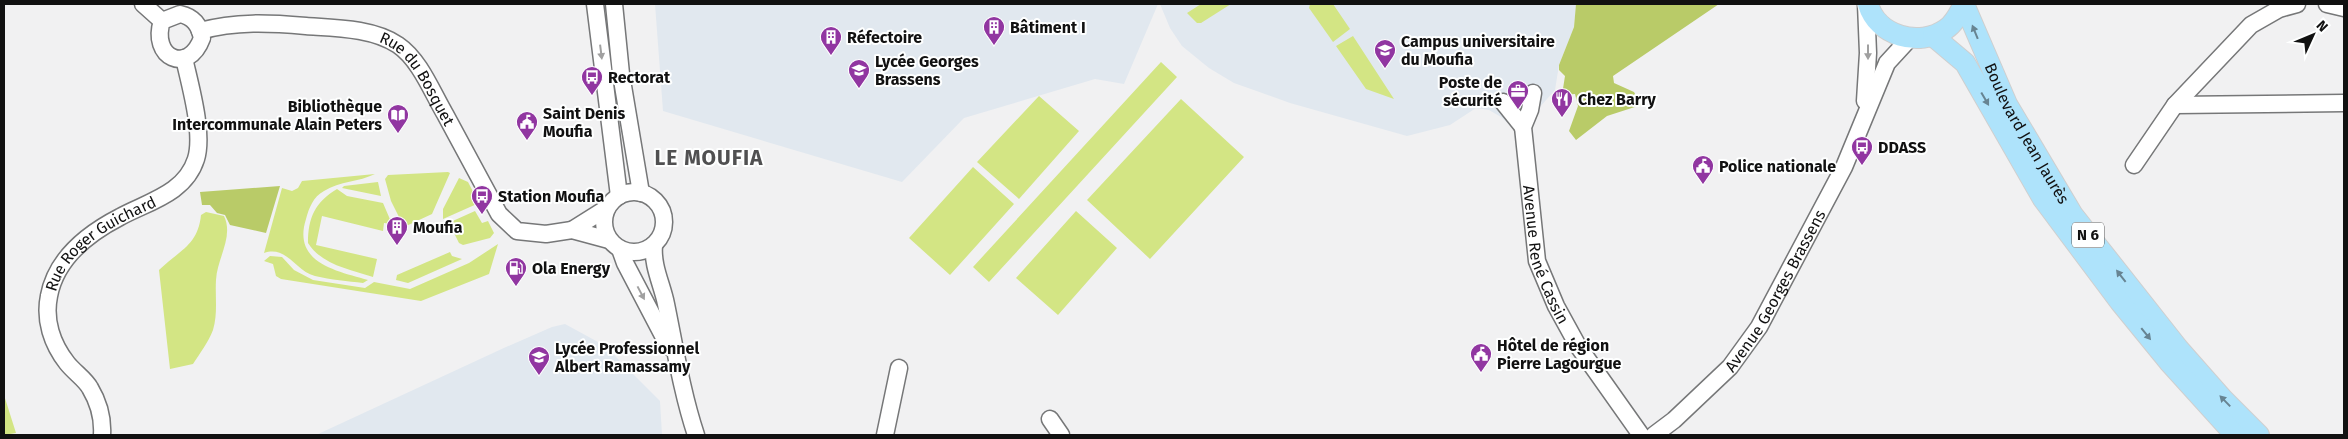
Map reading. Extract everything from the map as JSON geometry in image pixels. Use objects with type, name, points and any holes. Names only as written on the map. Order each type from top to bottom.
[{"type":"main road","points":[[1867,4],[1880,24],[1894,34],[1910,38],[1933,36]]},
{"type":"main road","name":"Boulevard Jean Jaurès","points":[[1964,4],[1957,18],[1946,29],[1933,36],[1965,63],[2043,199],[2120,302],[2169,362],[2236,435]]},
{"type":"main road","name":"Boulevard Jean Jaurès","points":[[1964,4],[2007,104],[2073,215],[2178,348],[2222,398],[2259,435]]},
{"type":"street","points":[[143,4],[162,21]]},
{"type":"street","points":[[595,4],[619,196]]},
{"type":"street","points":[[614,4],[620,74],[641,193]]},
{"type":"street","name":"Avenue Georges Brassens","points":[[1864,120],[1868,53],[1867,4]]},
{"type":"street","points":[[2134,165],[2176,105],[2251,25],[2279,8],[2296,4]]},
{"type":"street","points":[[2327,4],[2344,8]]},
{"type":"street","points":[[181,9],[190,16],[200,31],[202,38],[196,51],[184,58],[171,56],[160,46],[158,32],[162,21],[181,9]]},
{"type":"street","name":"Rue du Bosquet","points":[[200,31],[221,26],[260,22],[354,30],[380,36],[399,46],[412,59],[429,85],[499,214],[517,231],[546,234],[572,230],[607,208]]},
{"type":"street","name":"Avenue Georges Brassens","points":[[1654,435],[1674,420],[1730,367],[1758,327],[1844,167],[1887,63],[1910,38]]},
{"type":"street","name":"Rue Roger Guichard","points":[[102,435],[100,408],[89,387],[67,363],[51,336],[48,311],[49,295],[64,261],[76,247],[89,236],[120,217],[162,198],[185,178],[196,159],[198,137],[195,107],[184,58]]},
{"type":"street","points":[[1503,102],[1523,127],[1534,94]]},
{"type":"street","points":[[2176,105],[2344,103]]},
{"type":"street","name":"Avenue René Cassin","points":[[1523,127],[1537,261],[1556,306],[1578,346],[1641,435]]},
{"type":"street","points":[[615,244],[634,252],[646,251],[654,244],[660,237],[664,226],[662,212],[658,203],[641,193],[629,191],[619,196],[607,208],[604,224],[678,365]]},
{"type":"street","name":"Rue du Bosquet","points":[[572,230],[615,244]]},
{"type":"street","points":[[654,244],[653,259],[665,301],[678,365],[696,435]]},
{"type":"street","points":[[885,435],[899,368]]},
{"type":"street","points":[[1050,419],[1061,435]]},
{"type":"shaded area","name":"Lycée Georges Brassens","points":[[655,4],[1158,4],[1124,84],[1095,79],[964,118],[902,182],[663,111]]},
{"type":"shaded area","name":"Campus universitaire du Moufia","points":[[1160,4],[1576,4],[1574,27],[1559,65],[1555,90],[1539,108],[1536,119],[1515,130],[1501,117],[1489,110],[1476,108],[1450,125],[1407,136],[1290,103],[1234,83],[1209,68],[1182,46],[1170,28]]},
{"type":"shaded area","name":"Lycée Professionnel Albert Ramassamy","points":[[565,324],[598,342],[603,351],[608,349],[660,401],[662,435],[316,435],[506,347],[552,327]]},
{"type":"green space","points":[[1201,4],[1231,4],[1201,23],[1197,23],[1187,13]]},
{"type":"green space","points":[[1310,4],[1333,4],[1350,29],[1333,42],[1309,8]]},
{"type":"green space","points":[[1576,4],[1719,4],[1613,76],[1614,83],[1634,92],[1641,105],[1607,116],[1576,140],[1569,131],[1578,106],[1575,94],[1562,95],[1565,76],[1559,70],[1559,65],[1574,27]]},
{"type":"green space","points":[[1353,36],[1394,99],[1366,89],[1336,46]]},
{"type":"green space","points":[[1161,62],[1177,77],[989,282],[973,267]]},
{"type":"green space","points":[[1039,96],[1079,131],[1019,199],[977,162]]},
{"type":"green space","points":[[1181,99],[1244,157],[1150,259],[1087,200]]},
{"type":"green space","points":[[973,167],[1014,204],[950,275],[909,238]]},
{"type":"green space","points":[[450,173],[432,214],[404,227],[391,201],[385,179],[388,175]]},
{"type":"green space","points":[[375,174],[363,179],[336,185],[320,193],[310,207],[303,234],[305,246],[320,263],[343,273],[368,280],[363,283],[315,276],[302,269],[285,255],[272,251],[264,253],[282,188],[292,191],[298,188],[302,181]]},
{"type":"green space","points":[[459,178],[468,182],[479,203],[443,219],[443,209]]},
{"type":"green space","points":[[378,182],[381,196],[342,188],[344,186]]},
{"type":"green space","points":[[280,186],[266,233],[230,225],[225,215],[217,213],[210,205],[202,205],[200,192]]},
{"type":"green space","points":[[337,189],[347,196],[383,203],[392,224],[384,223],[383,231],[322,216],[316,245],[377,259],[373,277],[346,269],[328,261],[308,243],[309,226],[314,212],[323,199]]},
{"type":"green space","points":[[475,211],[482,223],[488,221],[494,233],[490,238],[463,245],[459,243],[453,231],[449,232],[446,224]]},
{"type":"green space","points":[[1076,211],[1117,248],[1058,315],[1016,278]]},
{"type":"green space","points":[[206,212],[224,216],[227,224],[226,240],[216,280],[215,324],[209,339],[193,364],[170,369],[159,270],[192,240],[199,225],[201,215]]},
{"type":"green space","points":[[498,244],[489,274],[421,301],[281,279],[276,276],[273,264],[264,261],[270,256],[282,257],[294,270],[313,280],[365,288],[374,282],[410,289],[469,263]]},
{"type":"green space","points":[[450,252],[452,256],[462,259],[408,283],[396,280],[397,275]]},
{"type":"green space","points":[[4,395],[16,433],[4,435]]},
{"type":"place","name":"Bâtiment I","points":[[994,46]]},
{"type":"place","name":"Réfectoire","points":[[831,56]]},
{"type":"place","name":"Campus universitaire du Moufia","points":[[1385,69]]},
{"type":"place","name":"Lycée Georges Brassens","points":[[859,89]]},
{"type":"place","name":"Rectorat","points":[[592,96]]},
{"type":"place","name":"Poste de sécurité","points":[[1518,110]]},
{"type":"place","name":"Chez Barry","points":[[1562,118]]},
{"type":"place","name":"Bibliothèque Intercommunale Alain Peters","points":[[398,134]]},
{"type":"place","name":"Saint Denis Moufia","points":[[527,141]]},
{"type":"place","name":"DDASS","points":[[1862,166]]},
{"type":"place","name":"Police nationale","points":[[1703,185]]},
{"type":"place","name":"Station Moufia","points":[[482,215]]},
{"type":"place","name":"Moufia","points":[[397,246]]},
{"type":"place","name":"Ola Energy","points":[[516,287]]},
{"type":"place","name":"Hôtel de région Pierre Lagourgue","points":[[1481,373]]},
{"type":"place","name":"Lycée Professionnel Albert Ramassamy","points":[[539,376]]},
{"type":"district","name":"LE MOUFIA","points":[[709,158]]}]
